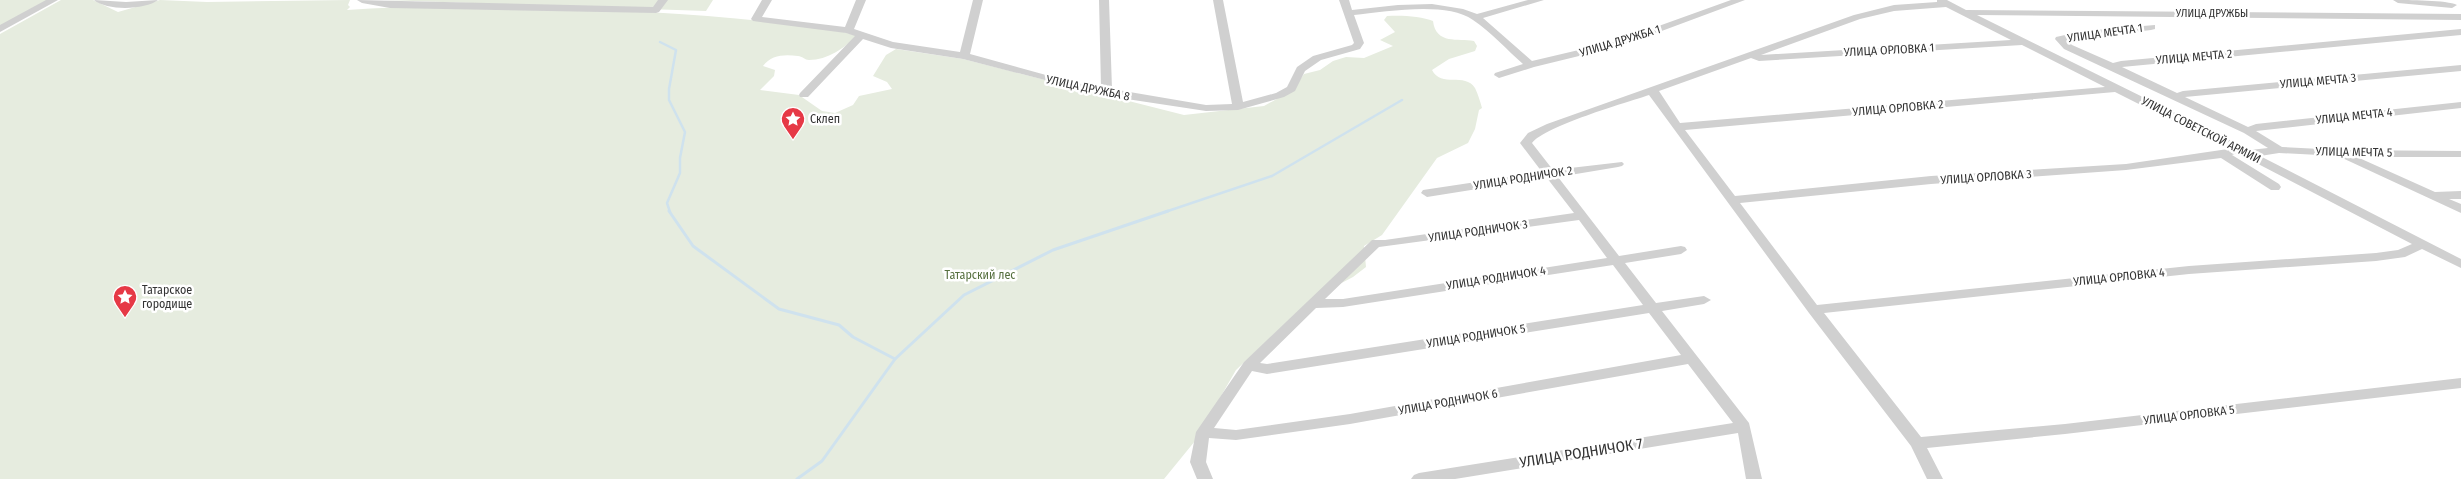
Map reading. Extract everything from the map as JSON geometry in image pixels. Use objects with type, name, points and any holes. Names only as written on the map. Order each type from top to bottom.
[{"type":"street","points":[[0,29],[53,0]]},
{"type":"street","points":[[99,0],[113,6],[153,0]]},
{"type":"street","points":[[362,0],[464,5],[564,4],[656,10],[663,0]]},
{"type":"street","points":[[464,5],[473,0]]},
{"type":"street","name":"УЛИЦА ДРУЖБА 8","points":[[767,0],[756,19],[848,30],[891,44],[964,56],[1038,77],[1107,93],[1206,108],[1238,107],[1280,95],[1290,89],[1301,69],[1317,58],[1356,47],[1359,43],[1344,0]]},
{"type":"street","points":[[848,30],[861,0]]},
{"type":"street","points":[[964,56],[978,0]]},
{"type":"street","points":[[1104,0],[1107,93]]},
{"type":"street","points":[[1218,0],[1238,107]]},
{"type":"street","points":[[1476,17],[1539,0]]},
{"type":"street","name":"УЛИЦА ДРУЖБА 1","points":[[1499,75],[1530,65],[1620,43],[1740,0]]},
{"type":"street","points":[[2398,0],[2450,2],[2461,16]]},
{"type":"street","points":[[1754,479],[1744,427],[1526,144],[1532,135],[1857,17],[1894,8],[1943,2]]},
{"type":"street","name":"УЛИЦА СОВЕТСКОЙ АРМИИ","points":[[1943,2],[2243,151],[2461,264]]},
{"type":"street","points":[[1350,13],[1436,5],[1456,7],[1476,17],[1530,65]]},
{"type":"street","name":"УЛИЦА ДРУЖБЫ","points":[[1964,12],[2461,16]]},
{"type":"street","name":"УЛИЦА МЕЧТА 1","points":[[2113,68],[2068,47],[2060,40],[2084,34],[2151,27]]},
{"type":"street","name":"УЛИЦА МЕЧТА 2","points":[[2113,68],[2121,64],[2461,32]]},
{"type":"street","points":[[804,96],[862,34]]},
{"type":"street","name":"УЛИЦА ОРЛОВКА 1","points":[[1752,54],[1759,58],[2026,42]]},
{"type":"street","points":[[2113,68],[2248,131],[2279,150]]},
{"type":"street","name":"УЛИЦА МЕЧТА 3","points":[[2175,98],[2192,93],[2461,68]]},
{"type":"street","name":"УЛИЦА ОРЛОВКА 2","points":[[1678,127],[2118,88]]},
{"type":"street","points":[[1653,91],[1814,310],[1917,443],[1935,479]]},
{"type":"street","name":"УЛИЦА МЕЧТА 4","points":[[2248,131],[2256,127],[2461,105]]},
{"type":"street","name":"УЛИЦА МЕЧТА 5","points":[[2243,151],[2461,154]]},
{"type":"street","name":"УЛИЦА ОРЛОВКА 3","points":[[1733,200],[1931,180],[2126,167],[2243,151]]},
{"type":"street","points":[[2340,153],[2461,209]]},
{"type":"street","points":[[2223,154],[2275,187]]},
{"type":"street","name":"УЛИЦА РОДНИЧОК 2","points":[[1427,193],[1618,164]]},
{"type":"street","points":[[2431,196],[2461,195]]},
{"type":"street","name":"УЛИЦА РОДНИЧОК 3","points":[[1311,304],[1376,242],[1385,244],[1580,216]]},
{"type":"street","name":"УЛИЦА ОРЛОВКА 4","points":[[1814,310],[2189,270],[2376,257],[2401,254],[2422,244]]},
{"type":"street","name":"УЛИЦА РОДНИЧОК 4","points":[[1311,304],[1343,302],[1681,250]]},
{"type":"street","name":"УЛИЦА РОДНИЧОК 5","points":[[1249,365],[1267,369],[1704,300]]},
{"type":"street","points":[[1205,479],[1198,462],[1203,432],[1249,365],[1311,304]]},
{"type":"street","name":"УЛИЦА РОДНИЧОК 6","points":[[1203,432],[1236,435],[1350,419],[1692,358]]},
{"type":"street","name":"УЛИЦА ОРЛОВКА 5","points":[[1917,443],[2065,429],[2461,383]]},
{"type":"street","name":"УЛИЦА РОДНИЧОК 7","points":[[1419,479],[1744,427]]},
{"type":"green space","points":[[0,0],[51,0],[0,28]]},
{"type":"green space","name":"Татарский лес","points":[[61,0],[93,0],[118,12],[160,0],[207,2],[350,0],[348,5],[350,7],[347,10],[394,7],[442,7],[613,10],[727,18],[840,31],[857,36],[829,56],[809,60],[799,56],[783,55],[774,57],[766,62],[763,66],[775,70],[774,76],[760,90],[799,95],[822,111],[835,113],[853,105],[859,96],[892,89],[887,82],[873,76],[886,55],[896,49],[963,59],[1184,115],[1264,106],[1293,90],[1304,74],[1320,70],[1333,61],[1346,57],[1364,58],[1393,46],[1380,40],[1395,32],[1384,20],[1387,16],[1411,16],[1433,21],[1438,34],[1443,37],[1474,41],[1477,46],[1475,51],[1449,59],[1432,70],[1441,78],[1471,83],[1476,90],[1482,108],[1479,110],[1475,129],[1468,143],[1437,158],[1382,235],[1364,246],[1366,267],[1353,277],[1311,299],[1236,370],[1195,441],[1164,479],[0,479],[0,34]]},
{"type":"green space","points":[[384,0],[713,0],[706,11]]},
{"type":"waterway","points":[[660,42],[676,50],[669,89],[669,100],[685,132],[680,158],[680,173],[667,203],[670,212]]},
{"type":"waterway","points":[[1165,212],[1272,176],[1402,100]]},
{"type":"waterway","points":[[669,211],[693,246],[779,309],[839,325],[853,337],[895,359]]},
{"type":"waterway","points":[[895,359],[964,295],[1053,250],[1168,211]]},
{"type":"waterway","points":[[797,479],[822,461],[895,359]]},
{"type":"place","name":"Склеп","points":[[793,140]]},
{"type":"place","name":"Татарское городище","points":[[125,318]]}]
